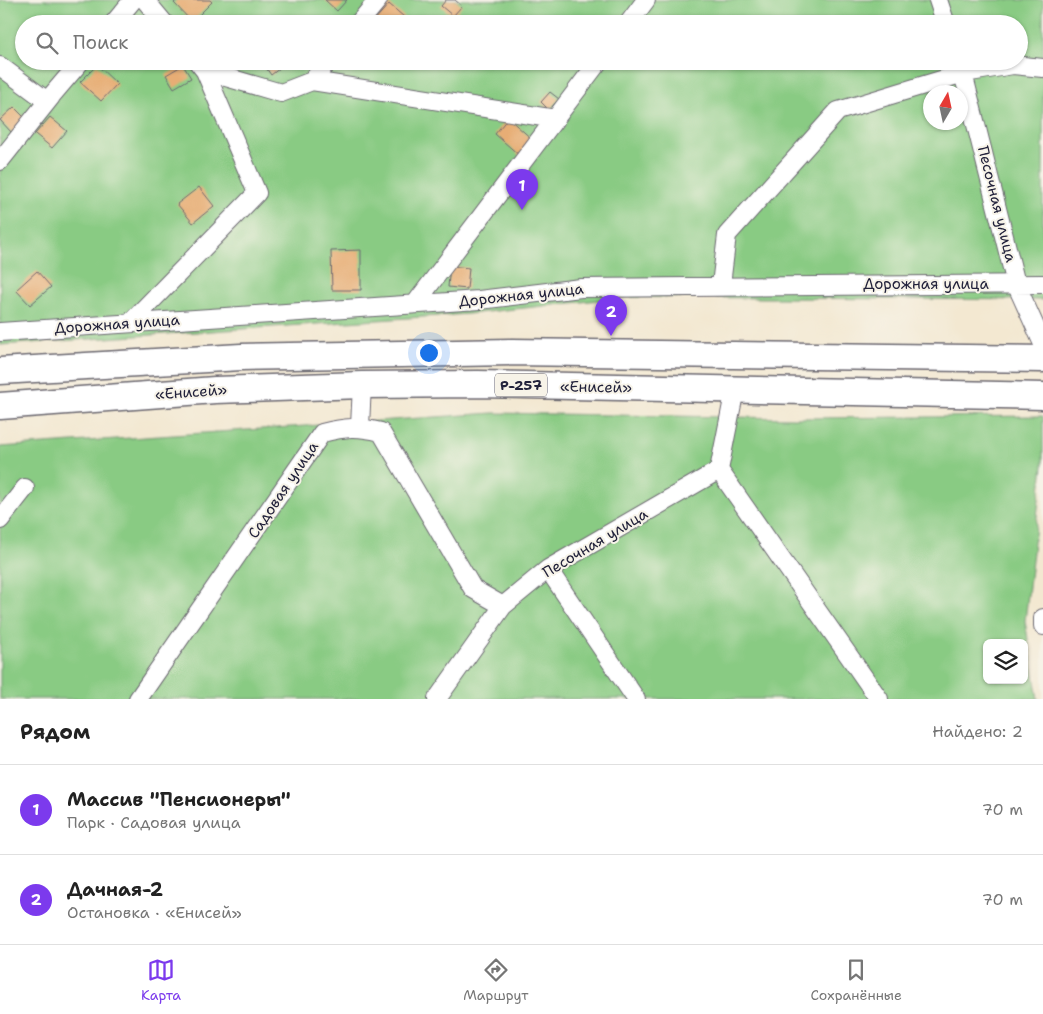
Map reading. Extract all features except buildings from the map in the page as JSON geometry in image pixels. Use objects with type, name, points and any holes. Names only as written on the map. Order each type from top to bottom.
[{"type":"highway","name":"Р-257","points":[[0,371],[241,357],[512,352],[1043,359]]},
{"type":"highway","name":"«Енисей»","points":[[0,406],[215,390],[362,385],[478,384],[1043,396]]},
{"type":"street","points":[[120,15],[133,0]]},
{"type":"street","points":[[145,0],[158,15]]},
{"type":"street","points":[[366,15],[378,0]]},
{"type":"street","points":[[635,15],[646,0]]},
{"type":"street","points":[[938,0],[943,15]]},
{"type":"street","points":[[1028,60],[1043,54]]},
{"type":"street","points":[[0,66],[47,101],[51,97]]},
{"type":"street","points":[[1028,66],[1043,68]]},
{"type":"street","points":[[0,161],[74,70]]},
{"type":"street","points":[[130,323],[257,193],[203,70]]},
{"type":"street","points":[[213,70],[281,92],[312,81],[556,118]]},
{"type":"street","points":[[312,81],[321,70]]},
{"type":"street","points":[[415,304],[592,70]]},
{"type":"street","points":[[721,285],[727,235],[838,111],[954,70]]},
{"type":"street","name":"Песочная улица","points":[[963,70],[1016,284],[1043,344]]},
{"type":"street","name":"Дорожная улица","points":[[0,332],[479,300],[581,288],[721,285],[1043,284]]},
{"type":"street","points":[[360,426],[362,385]]},
{"type":"street","points":[[735,390],[719,470],[879,699]]},
{"type":"street","name":"Садовая улица","points":[[138,699],[322,433],[344,427],[360,426],[382,432],[473,589],[503,606]]},
{"type":"street","name":"Песочная улица","points":[[437,699],[503,606],[548,570],[719,470]]},
{"type":"street","points":[[0,520],[25,488]]},
{"type":"street","points":[[548,570],[636,699]]},
{"type":"street","points":[[1043,618],[1043,626]]},
{"type":"green space","points":[[0,0],[1043,0],[1043,300],[628,297],[468,314],[0,345]]},
{"type":"green space","points":[[493,413],[794,418],[1043,416],[1043,465],[1025,621],[1028,639],[1038,699],[0,699],[0,447]]},
{"type":"place","name":"Массив \"Пенсионеры\"","points":[[522,210]]},
{"type":"place","name":"Дачная-2","points":[[611,336]]}]
